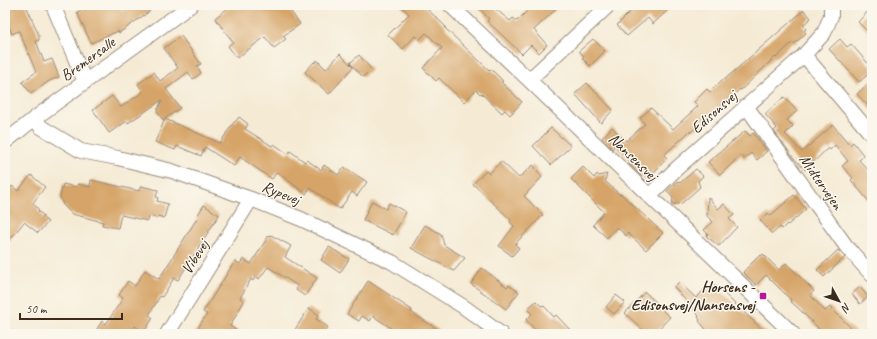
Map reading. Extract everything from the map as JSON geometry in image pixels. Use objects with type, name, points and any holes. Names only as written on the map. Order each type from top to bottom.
[{"type":"street","points":[[54,5],[85,82]]},
{"type":"street","name":"Bremersalle","points":[[5,142],[35,118],[191,5]]},
{"type":"street","name":"Nansensvej","points":[[450,5],[530,80],[793,334]]},
{"type":"street","points":[[530,80],[609,5]]},
{"type":"street","name":"Edisonsvej","points":[[649,196],[675,170],[804,55],[824,33],[831,16],[831,5]]},
{"type":"street","points":[[804,55],[872,135]]},
{"type":"street","name":"Midtervejen","points":[[746,106],[846,246],[872,274]]},
{"type":"street","name":"Rypevej","points":[[35,118],[41,127],[81,151],[172,171],[251,199],[301,219],[392,262],[464,307],[502,334]]},
{"type":"street","name":"Vibevej","points":[[167,334],[251,199]]},
{"type":"building","points":[[5,5],[26,5],[39,36],[39,40],[36,41],[44,62],[52,59],[59,77],[49,81],[31,94],[22,82],[36,72],[19,31],[12,34],[8,24],[5,25]]},
{"type":"building","points":[[93,5],[117,5],[121,10],[128,5],[146,5],[150,11],[119,33],[118,31],[91,43],[77,12]]},
{"type":"building","points":[[232,5],[260,5],[264,10],[271,5],[286,5],[300,24],[283,36],[286,39],[274,48],[265,37],[237,58],[228,46],[233,42],[215,18]]},
{"type":"building","points":[[400,5],[423,5],[490,71],[491,69],[503,81],[501,82],[522,102],[510,115],[505,110],[502,113],[476,90],[464,102],[439,78],[436,81],[423,68],[442,48],[426,33],[419,40],[415,36],[403,49],[388,35],[409,14]]},
{"type":"building","points":[[476,5],[491,5],[510,21],[513,18],[517,21],[533,5],[560,5],[534,30],[547,45],[539,53],[531,45],[522,54],[487,21],[489,19]]},
{"type":"building","points":[[637,5],[673,5],[653,24],[648,18],[627,36],[617,25]]},
{"type":"building","points":[[872,7],[872,36],[858,22]]},
{"type":"building","points":[[804,10],[811,18],[803,25],[806,29],[804,31],[806,33],[794,44],[793,42],[776,58],[775,57],[696,130],[695,128],[691,132],[690,131],[664,155],[667,158],[646,181],[629,164],[631,161],[615,145],[612,149],[602,138],[612,127],[626,141],[645,124],[640,118],[651,108],[673,129],[698,106],[694,102],[707,89],[710,92],[723,79],[724,80]]},
{"type":"building","points":[[181,36],[201,64],[197,66],[201,73],[193,79],[188,72],[166,89],[180,108],[163,120],[157,111],[162,100],[128,123],[127,121],[109,133],[93,110],[112,96],[121,107],[143,92],[138,84],[154,72],[160,81],[178,68],[164,48]]},
{"type":"building","points":[[593,39],[605,51],[590,66],[582,58],[584,56],[579,51]]},
{"type":"building","points":[[840,39],[847,47],[851,44],[872,68],[872,71],[859,82],[829,49]]},
{"type":"building","points":[[340,54],[353,67],[329,94],[305,72],[317,60],[326,69]]},
{"type":"building","points":[[359,55],[371,69],[363,77],[350,63]]},
{"type":"building","points":[[872,80],[872,110],[857,94]]},
{"type":"building","points":[[587,83],[613,110],[601,123],[575,94]]},
{"type":"building","points":[[784,97],[797,111],[787,120],[793,126],[785,134],[802,152],[833,125],[850,145],[853,142],[864,156],[859,160],[872,174],[872,205],[851,180],[853,178],[842,166],[848,161],[835,145],[830,150],[828,148],[805,170],[793,157],[774,131],[777,128],[765,114]]},
{"type":"building","points":[[239,117],[248,124],[245,129],[272,146],[274,144],[288,154],[290,151],[305,162],[307,160],[321,170],[324,165],[338,175],[344,167],[367,182],[357,196],[352,192],[340,209],[310,188],[306,194],[277,172],[272,179],[240,157],[234,166],[205,147],[201,156],[177,146],[175,150],[155,142],[165,119],[220,143]]},
{"type":"building","points":[[551,128],[571,146],[551,165],[533,146]]},
{"type":"building","points":[[745,131],[750,136],[753,133],[767,151],[757,160],[751,153],[744,159],[741,155],[720,175],[708,162]]},
{"type":"building","points":[[501,161],[519,178],[533,165],[542,177],[524,196],[543,215],[515,244],[519,248],[512,256],[499,246],[514,226],[510,222],[511,220],[473,184],[486,171],[489,174]]},
{"type":"building","points":[[583,167],[594,178],[597,174],[599,176],[607,174],[605,181],[663,233],[646,250],[628,233],[626,236],[617,227],[607,238],[593,225],[604,212],[571,179]]},
{"type":"building","points":[[696,169],[703,176],[698,181],[700,187],[682,203],[672,205],[673,198],[667,191],[678,181],[680,183]]},
{"type":"building","points":[[31,175],[45,187],[33,203],[39,210],[38,211],[44,216],[42,217],[48,222],[38,233],[24,222],[5,246],[5,195],[12,186],[18,191]]},
{"type":"building","points":[[91,180],[139,191],[141,186],[158,190],[156,197],[158,198],[157,201],[168,204],[164,218],[149,216],[148,221],[121,215],[118,228],[102,225],[103,222],[72,214],[63,205],[60,197],[63,184],[76,187],[78,184],[90,187]]},
{"type":"building","points":[[794,195],[806,209],[788,225],[787,224],[782,229],[780,227],[772,234],[760,220],[768,213],[770,216]]},
{"type":"building","points":[[708,197],[718,209],[724,204],[734,215],[729,219],[737,227],[719,246],[706,236],[708,234],[704,230],[713,222],[707,216]]},
{"type":"building","points":[[372,201],[386,209],[389,203],[406,212],[393,235],[363,220]]},
{"type":"building","points":[[204,205],[219,215],[178,280],[174,278],[162,297],[160,296],[149,315],[153,318],[144,332],[135,326],[130,334],[94,334],[102,321],[106,324],[123,298],[119,295],[128,281],[135,286],[145,270],[159,279]]},
{"type":"building","points":[[425,225],[441,234],[444,245],[465,258],[454,271],[411,248]]},
{"type":"building","points":[[269,235],[291,246],[285,257],[317,278],[305,296],[296,290],[298,286],[268,267],[259,279],[256,276],[253,281],[251,279],[240,298],[244,301],[230,326],[242,334],[194,334],[207,314],[203,312],[235,261],[240,264],[243,259],[251,264]]},
{"type":"building","points":[[329,247],[349,259],[340,273],[321,260]]},
{"type":"building","points":[[838,250],[845,257],[824,277],[817,270]]},
{"type":"building","points":[[763,254],[779,270],[786,263],[814,291],[810,295],[825,311],[830,307],[857,334],[824,334],[766,275],[756,285],[743,272],[760,255],[761,256]]},
{"type":"building","points":[[482,268],[507,287],[509,285],[519,292],[506,309],[471,284]]},
{"type":"building","points":[[368,281],[445,334],[387,334],[391,328],[373,316],[370,321],[362,316],[359,321],[347,314]]},
{"type":"building","points":[[679,282],[696,298],[706,288],[707,289],[709,287],[711,289],[715,285],[767,334],[710,334],[699,321],[699,316],[674,287]]},
{"type":"building","points":[[860,287],[868,297],[860,304],[852,294]]},
{"type":"building","points":[[645,292],[670,317],[654,334],[647,334],[625,313]]},
{"type":"building","points":[[616,295],[625,302],[614,314],[606,307]]},
{"type":"building","points":[[536,301],[541,306],[543,305],[554,317],[556,315],[574,334],[539,334],[526,320],[532,314],[527,309]]},
{"type":"building","points":[[309,308],[319,315],[316,319],[328,327],[323,334],[292,334]]},
{"type":"place","name":"Horsens - Edisonsvej/Nansensvej","points":[[763,296]]}]
